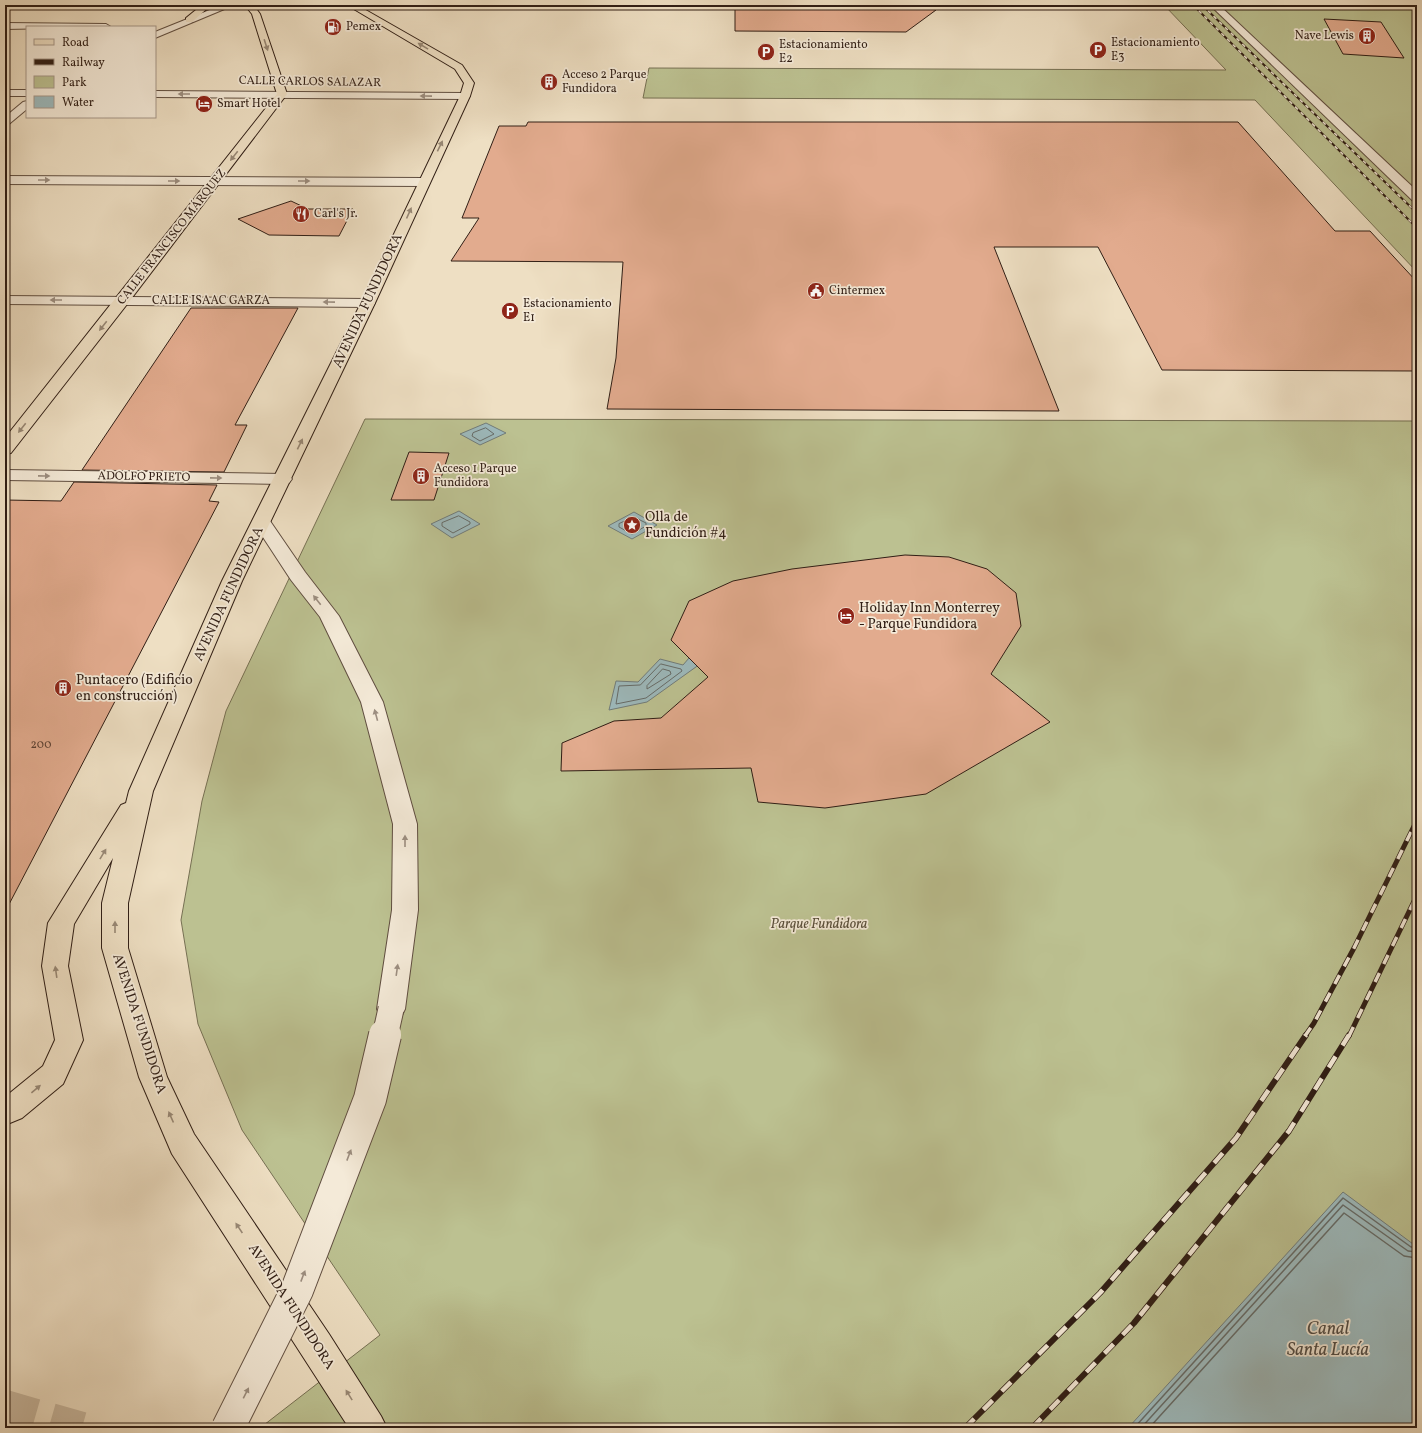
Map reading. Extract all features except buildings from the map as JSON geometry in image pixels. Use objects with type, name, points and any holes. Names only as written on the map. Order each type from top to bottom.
[{"type":"main road","points":[[189,20],[207,5]]},
{"type":"main road","name":"AVENIDA FUNDIDORA","points":[[351,5],[364,8],[459,67],[469,82],[465,96],[368,303],[232,581],[141,791],[115,903],[115,948],[153,1077],[183,1144],[318,1346],[369,1428]]},
{"type":"main road","points":[[257,6],[256,14],[282,94]]},
{"type":"main road","name":"CALLE FRANCISCO MÁRQUEZ","points":[[5,449],[123,300],[282,94]]},
{"type":"main road","points":[[5,1112],[12,1109],[53,1075],[69,1040],[55,966],[62,923],[141,791]]},
{"type":"street","points":[[156,35],[189,20],[230,5]]},
{"type":"street","points":[[1214,5],[1417,198]]},
{"type":"street","points":[[5,26],[26,26]]},
{"type":"street","points":[[5,93],[26,93]]},
{"type":"street","name":"CALLE CARLOS SALAZAR","points":[[156,94],[465,96]]},
{"type":"street","points":[[5,122],[26,105]]},
{"type":"street","points":[[5,180],[424,182]]},
{"type":"street","name":"CALLE ISAAC GARZA","points":[[5,300],[368,303]]},
{"type":"street","name":"ADOLFO PRIETO","points":[[5,475],[283,479]]},
{"type":"street","points":[[228,1428],[297,1290],[370,1099],[391,1009],[405,910],[405,824],[372,702],[329,616],[298,576],[262,522]]},
{"type":"green space","points":[[1164,5],[1417,5],[1417,272],[1255,100],[643,98],[649,68],[1226,70]]},
{"type":"green space","name":"Parque Fundidora","points":[[365,419],[1417,421],[1417,1428],[260,1428],[380,1335],[242,1130],[198,1024],[181,920],[202,801],[226,711]]},
{"type":"water","points":[[486,423],[506,433],[480,445],[460,434]]},
{"type":"water","points":[[459,511],[480,524],[452,538],[431,524]]},
{"type":"water","points":[[634,512],[657,525],[632,539],[608,526]]},
{"type":"water","points":[[701,644],[721,649],[647,702],[609,710],[616,681],[638,682],[660,659],[683,665]]},
{"type":"water","name":"Canal Santa Lucía","points":[[1343,1192],[1413,1244],[1417,1243],[1417,1421],[1411,1428],[1128,1428]]},
{"type":"tunnel","points":[[5,1406],[82,1428]]},
{"type":"railway","points":[[1193,5],[1417,228]]},
{"type":"railway","points":[[1202,5],[1417,213]]},
{"type":"railway","points":[[1305,1036],[1314,1023],[1354,948],[1417,820]]},
{"type":"railway","points":[[1349,1036],[1417,895]]},
{"type":"railway","points":[[965,1428],[1100,1293],[1236,1138],[1306,1035]]},
{"type":"railway","points":[[1032,1428],[1134,1323],[1289,1131],[1349,1035]]},
{"type":"place","name":"Pemex","points":[[333,27]]},
{"type":"place","name":"Nave Lewis","points":[[1367,36]]},
{"type":"place","name":"Estacionamiento E3","points":[[1098,50]]},
{"type":"place","name":"Estacionamiento E2","points":[[766,52]]},
{"type":"place","name":"Acceso 2 Parque Fundidora","points":[[549,82]]},
{"type":"place","name":"Smart Hotel","points":[[204,104]]},
{"type":"place","name":"Carl's Jr.","points":[[301,214]]},
{"type":"place","name":"Cintermex","points":[[816,291]]},
{"type":"place","name":"Estacionamiento E1","points":[[510,311]]},
{"type":"place","name":"Acceso 1 Parque Fundidora","points":[[421,476]]},
{"type":"place","name":"Olla de Fundición #4","points":[[632,525]]},
{"type":"place","name":"Holiday Inn Monterrey - Parque Fundidora","points":[[846,616]]},
{"type":"place","name":"Puntacero (Edificio en construcción)","points":[[63,688]]}]
